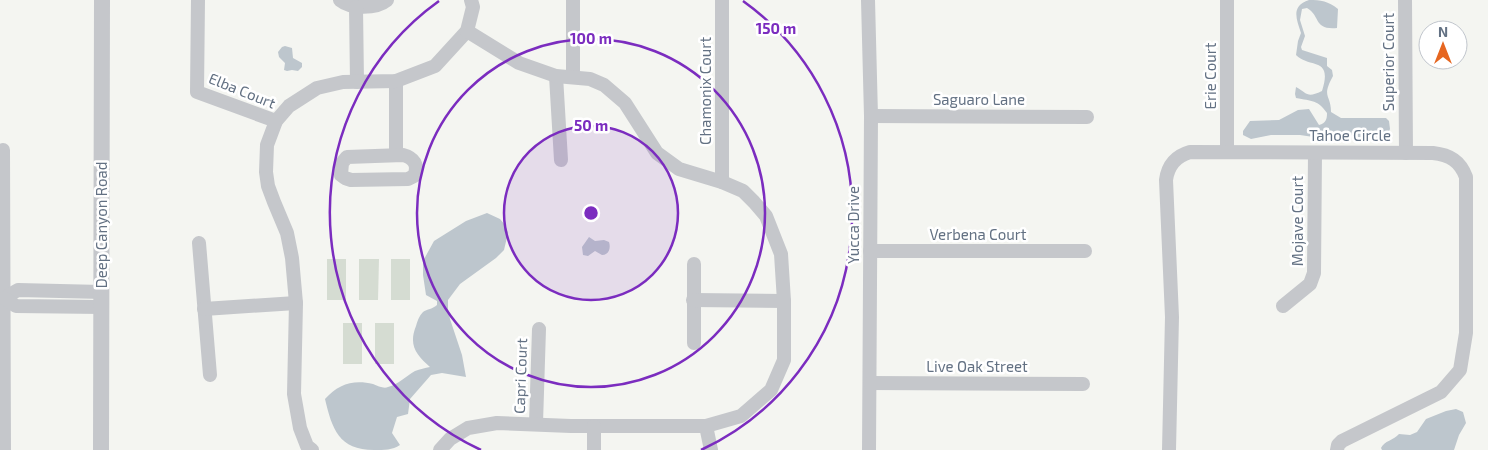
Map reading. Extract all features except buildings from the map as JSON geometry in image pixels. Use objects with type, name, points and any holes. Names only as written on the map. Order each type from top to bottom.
[{"type":"street","name":"Deep Canyon Road","points":[[101,450],[102,0]]},
{"type":"street","name":"Elba Court","points":[[198,0],[197,92],[276,121]]},
{"type":"street","points":[[340,0],[344,4],[356,7],[380,4],[387,0]]},
{"type":"street","points":[[572,0],[573,76]]},
{"type":"street","name":"Chamonix Court","points":[[722,0],[722,182]]},
{"type":"street","name":"Yucca Drive","points":[[868,0],[871,116],[869,450]]},
{"type":"street","name":"Erie Court","points":[[1226,151],[1227,0]]},
{"type":"street","name":"Superior Court","points":[[1405,0],[1406,153]]},
{"type":"street","points":[[306,449],[294,394],[296,303],[287,233],[274,202],[266,172],[268,145],[276,121],[289,106],[317,88],[330,84],[396,81],[435,66],[467,31],[474,2]]},
{"type":"street","points":[[356,7],[357,82]]},
{"type":"street","points":[[440,450],[450,439],[468,428],[497,423],[594,426],[706,426],[741,416],[771,390],[784,360],[784,301],[781,254],[766,216],[743,191],[722,182],[679,169],[657,153],[625,103],[616,93],[604,85],[590,79],[556,76],[519,63],[467,31]]},
{"type":"street","points":[[556,76],[561,160]]},
{"type":"street","points":[[396,81],[396,155]]},
{"type":"street","name":"Saguaro Lane","points":[[871,116],[1087,117]]},
{"type":"street","points":[[4,150],[2,298],[4,450]]},
{"type":"street","name":"Tahoe Circle","points":[[1170,450],[1172,317],[1167,172],[1173,162],[1183,154],[1190,152],[1226,151],[1433,153],[1450,156],[1460,165],[1466,177],[1466,333],[1460,370],[1441,392],[1342,441],[1338,445],[1337,450]]},
{"type":"street","name":"Mojave Court","points":[[1283,306],[1310,284],[1314,273],[1315,153]]},
{"type":"street","points":[[396,155],[411,157],[417,169],[414,176],[408,179],[350,180],[342,175],[342,163],[347,157],[396,155]]},
{"type":"street","points":[[199,243],[210,375]]},
{"type":"street","name":"Verbena Court","points":[[870,251],[1085,251]]},
{"type":"street","points":[[694,264],[694,343]]},
{"type":"street","points":[[2,298],[18,290],[102,299]]},
{"type":"street","points":[[693,300],[784,301]]},
{"type":"street","points":[[204,309],[296,303]]},
{"type":"street","name":"Capri Court","points":[[536,423],[539,329]]},
{"type":"street","name":"Live Oak Street","points":[[870,383],[1083,384]]},
{"type":"street","points":[[594,426],[594,450]]},
{"type":"street","points":[[706,426],[711,450]]},
{"type":"shaded area","points":[[1309,0],[1331,4],[1338,9],[1337,28],[1321,25],[1307,8],[1302,9],[1300,20],[1305,36],[1301,47],[1302,50],[1327,58],[1327,66],[1332,70],[1333,76],[1327,92],[1331,112],[1341,118],[1386,118],[1389,121],[1390,129],[1387,136],[1380,139],[1367,140],[1353,135],[1334,140],[1300,135],[1271,135],[1251,139],[1243,135],[1243,131],[1250,121],[1279,120],[1298,110],[1309,109],[1319,125],[1326,120],[1327,113],[1321,106],[1314,102],[1296,98],[1295,94],[1296,87],[1310,95],[1322,91],[1325,80],[1325,73],[1322,68],[1296,55],[1301,33],[1296,13],[1299,6]]},
{"type":"shaded area","points":[[285,46],[292,48],[293,58],[302,63],[302,67],[298,71],[284,70],[285,63],[279,57],[278,52]]},
{"type":"shaded area","points":[[487,213],[500,219],[505,225],[508,233],[504,250],[460,284],[448,300],[450,319],[462,355],[466,377],[442,373],[431,375],[410,399],[408,414],[397,417],[392,433],[400,445],[397,447],[385,450],[362,449],[345,442],[334,428],[325,399],[335,390],[347,384],[359,382],[386,388],[396,384],[415,371],[430,367],[421,358],[413,345],[414,333],[420,315],[437,305],[437,301],[426,295],[423,261],[434,241],[466,221]]},
{"type":"shaded area","points":[[589,237],[595,241],[604,240],[609,242],[610,249],[608,252],[602,255],[595,251],[588,256],[583,255],[582,247]]},
{"type":"shaded area","points":[[327,259],[346,259],[346,300],[327,300]]},
{"type":"shaded area","points":[[359,259],[379,259],[378,300],[359,300]]},
{"type":"shaded area","points":[[391,259],[410,259],[410,300],[391,300]]},
{"type":"shaded area","points":[[343,323],[362,323],[362,364],[343,364]]},
{"type":"shaded area","points":[[375,323],[394,323],[394,364],[375,364]]},
{"type":"shaded area","points":[[1456,409],[1463,412],[1466,423],[1459,435],[1454,450],[1382,450],[1381,448],[1384,444],[1399,434],[1410,435],[1417,432],[1426,419]]}]
